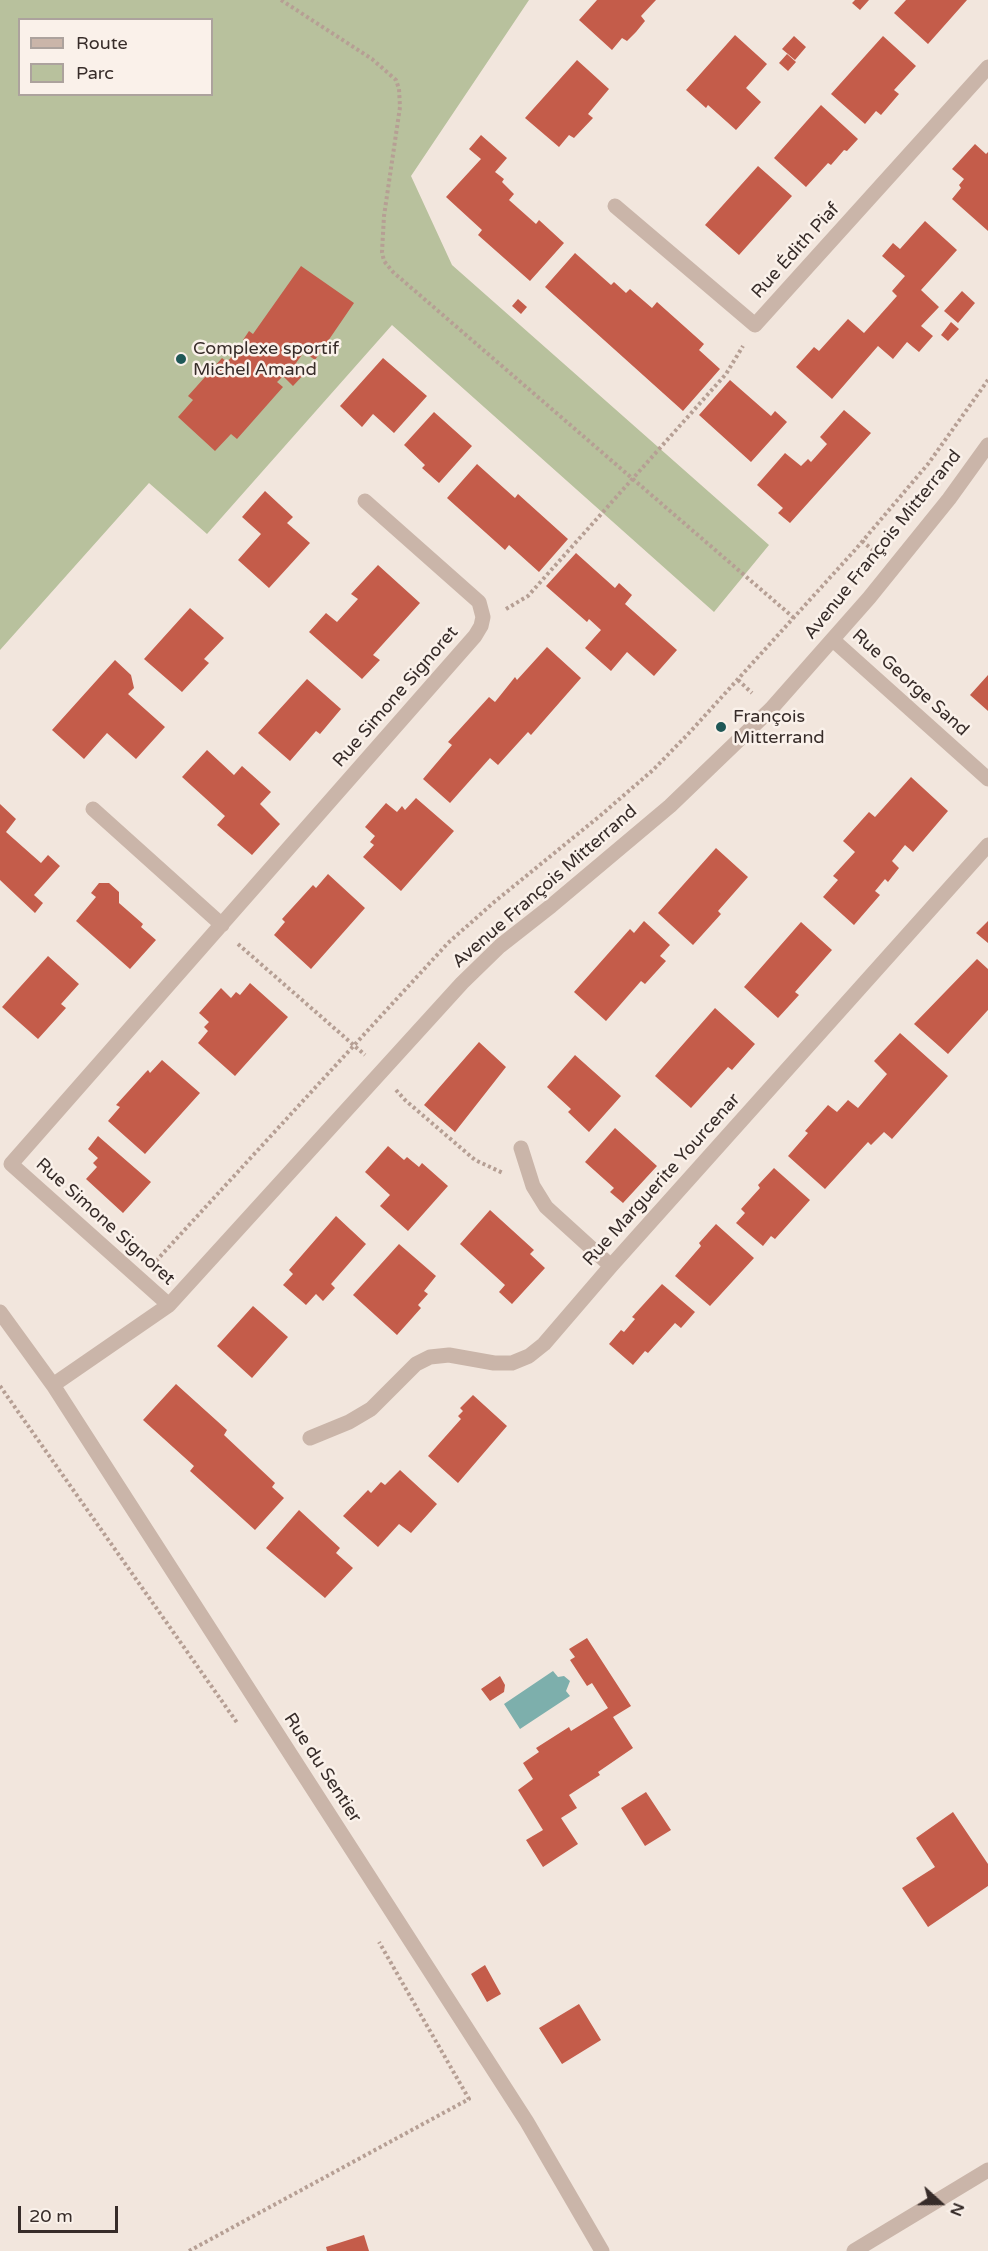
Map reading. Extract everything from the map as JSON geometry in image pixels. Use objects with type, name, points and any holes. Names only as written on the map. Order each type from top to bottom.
[{"type":"street","name":"Rue Édith Piaf","points":[[615,206],[755,325],[988,67]]},
{"type":"street","name":"Avenue François Mitterrand","points":[[53,1385],[169,1305],[462,983],[500,946],[670,806],[771,709],[833,640],[928,525],[988,445]]},
{"type":"street","points":[[365,501],[479,602],[483,617]]},
{"type":"street","name":"Rue Simone Signoret","points":[[169,1305],[11,1164],[475,636],[483,617]]},
{"type":"street","name":"Rue George Sand","points":[[833,640],[988,779]]},
{"type":"street","points":[[93,809],[222,925]]},
{"type":"street","name":"Rue Marguerite Yourcenar","points":[[310,1438],[349,1422],[371,1409],[416,1364],[430,1357],[449,1355],[494,1363],[512,1363],[529,1356],[544,1344],[988,845]]},
{"type":"street","points":[[521,1148],[533,1186],[546,1207],[611,1266]]},
{"type":"street","name":"Rue du Sentier","points":[[0,1312],[53,1385],[527,2122],[602,2251]]},
{"type":"street","points":[[854,2251],[988,2170]]},
{"type":"path","points":[[281,0],[372,59],[396,80],[400,107],[381,252],[384,261],[393,272],[794,618]]},
{"type":"path","points":[[483,617],[511,607],[528,596],[726,374],[755,325]]},
{"type":"path","points":[[139,1278],[184,1232],[448,943],[492,903],[602,815],[653,770],[794,618],[928,464],[988,380]]},
{"type":"path","points":[[236,942],[355,1044]]},
{"type":"path","points":[[396,1089],[405,1100],[475,1160],[512,1176]]},
{"type":"path","points":[[0,1386],[238,1724]]},
{"type":"path","points":[[0,1399],[6,1394]]},
{"type":"path","points":[[189,2251],[469,2098],[373,1932]]},
{"type":"green space","name":"Complexe sportif Michel Amand","points":[[0,0],[529,0],[411,176],[452,265],[769,545],[714,612],[392,325],[207,534],[149,483],[0,650]]},
{"type":"water","points":[[553,1671],[558,1677],[564,1676],[570,1681],[566,1691],[570,1696],[520,1729],[504,1704]]},
{"type":"building","points":[[597,0],[656,0],[641,16],[645,21],[636,32],[627,41],[622,38],[612,50],[579,20]]},
{"type":"building","points":[[855,0],[869,0],[860,10],[852,3]]},
{"type":"building","points":[[906,0],[967,0],[928,44],[894,13]]},
{"type":"building","points":[[735,35],[767,64],[746,88],[761,102],[736,130],[708,105],[706,108],[686,90]]},
{"type":"building","points":[[794,36],[806,47],[795,60],[782,49]]},
{"type":"building","points":[[883,36],[916,66],[894,90],[899,94],[881,115],[876,111],[865,124],[831,94]]},
{"type":"building","points":[[787,54],[796,62],[788,71],[779,63]]},
{"type":"building","points":[[577,60],[609,89],[588,114],[593,118],[574,138],[569,135],[559,147],[525,118]]},
{"type":"building","points":[[821,105],[858,139],[831,165],[828,163],[806,187],[774,158]]},
{"type":"building","points":[[481,135],[507,158],[495,172],[504,179],[502,182],[514,194],[509,200],[536,224],[539,220],[564,243],[530,281],[478,235],[482,230],[446,197],[481,159],[469,149]]},
{"type":"building","points":[[975,144],[986,154],[988,152],[988,231],[952,199],[961,188],[959,185],[964,179],[952,169]]},
{"type":"building","points":[[758,166],[792,196],[739,255],[705,225]]},
{"type":"building","points":[[925,221],[957,250],[921,290],[939,307],[921,326],[933,336],[919,352],[907,342],[893,359],[878,346],[832,399],[796,367],[814,347],[819,351],[848,319],[864,333],[897,296],[892,291],[905,276],[882,256],[893,243],[900,249]]},
{"type":"building","points":[[575,253],[611,285],[614,282],[626,293],[630,289],[652,308],[657,302],[704,344],[699,350],[720,369],[683,411],[545,287]]},
{"type":"building","points":[[301,266],[354,303],[315,360],[304,352],[296,363],[307,371],[293,386],[283,376],[277,382],[283,387],[237,439],[231,434],[215,451],[178,417],[193,400],[188,396],[222,358],[227,362],[245,342],[243,340],[249,331],[253,334]]},
{"type":"building","points":[[962,291],[975,303],[958,323],[944,311]]},
{"type":"building","points":[[518,299],[527,307],[521,314],[512,306]]},
{"type":"building","points":[[951,322],[959,329],[948,341],[941,335]]},
{"type":"building","points":[[383,358],[427,396],[394,433],[373,414],[362,427],[340,406]]},
{"type":"building","points":[[730,380],[771,416],[775,411],[787,422],[751,462],[699,415]]},
{"type":"building","points":[[844,410],[871,433],[790,523],[778,513],[783,508],[757,485],[785,453],[801,466],[808,459],[811,462],[827,444],[820,437]]},
{"type":"building","points":[[434,412],[472,446],[439,483],[422,468],[425,465],[404,445]]},
{"type":"building","points":[[477,464],[515,498],[518,494],[568,539],[539,572],[509,545],[505,550],[447,498]]},
{"type":"building","points":[[265,491],[293,517],[287,523],[310,543],[269,588],[238,560],[261,534],[242,517]]},
{"type":"building","points":[[576,553],[615,588],[619,583],[632,595],[625,604],[677,650],[654,676],[627,652],[611,671],[585,648],[601,630],[589,619],[587,622],[546,586]]},
{"type":"building","points":[[378,565],[420,603],[373,655],[380,660],[362,679],[309,632],[326,613],[337,622],[358,599],[351,594]]},
{"type":"building","points":[[190,608],[224,638],[204,659],[209,663],[182,692],[144,659]]},
{"type":"building","points":[[547,647],[581,678],[531,735],[528,732],[498,765],[490,758],[450,803],[423,779],[452,745],[448,742],[489,697],[495,702],[515,677],[517,680]]},
{"type":"building","points":[[115,660],[131,675],[134,688],[128,694],[165,727],[136,759],[107,733],[84,759],[52,730]]},
{"type":"building","points":[[988,675],[988,711],[970,695]]},
{"type":"building","points":[[307,679],[341,709],[320,734],[316,731],[290,761],[258,733]]},
{"type":"building","points":[[207,750],[234,775],[242,766],[271,792],[260,804],[280,824],[252,855],[217,825],[225,816],[182,777]]},
{"type":"building","points":[[911,777],[948,811],[913,852],[905,845],[892,861],[899,868],[888,882],[885,879],[875,891],[880,895],[854,925],[823,897],[838,880],[833,876],[855,852],[843,841],[869,812],[875,817]]},
{"type":"building","points":[[416,798],[454,831],[401,891],[363,857],[374,845],[370,842],[375,836],[365,827],[386,803],[397,812],[402,806],[405,810]]},
{"type":"building","points":[[0,804],[16,819],[6,832],[41,863],[48,855],[60,866],[34,895],[43,903],[35,913],[0,880]]},
{"type":"building","points":[[716,848],[748,877],[718,911],[721,914],[693,945],[658,913]]},
{"type":"building","points":[[328,874],[365,908],[311,969],[274,935],[285,922],[282,919],[313,885],[316,888]]},
{"type":"building","points":[[99,883],[109,883],[119,892],[119,903],[143,924],[141,927],[156,940],[130,969],[76,921],[96,897],[91,893]]},
{"type":"building","points":[[644,921],[670,945],[660,956],[666,961],[645,984],[641,981],[606,1021],[574,992],[630,929],[634,933]]},
{"type":"building","points":[[988,921],[988,943],[976,933]]},
{"type":"building","points":[[801,922],[832,950],[795,992],[799,995],[778,1018],[744,987]]},
{"type":"building","points":[[48,956],[79,984],[61,1004],[66,1008],[38,1039],[2,1007]]},
{"type":"building","points":[[977,959],[988,969],[988,1010],[948,1054],[914,1024]]},
{"type":"building","points":[[250,983],[288,1017],[235,1076],[198,1043],[208,1031],[204,1027],[209,1022],[199,1013],[221,988],[231,998],[236,992],[240,995]]},
{"type":"building","points":[[715,1008],[755,1044],[732,1070],[728,1067],[691,1108],[655,1076]]},
{"type":"building","points":[[900,1033],[948,1076],[892,1139],[884,1132],[871,1145],[868,1142],[825,1189],[788,1156],[808,1133],[805,1131],[828,1105],[837,1112],[848,1100],[858,1108],[887,1074],[874,1061]]},
{"type":"building","points":[[479,1042],[506,1067],[455,1132],[424,1105]]},
{"type":"building","points":[[575,1055],[621,1096],[589,1132],[568,1112],[571,1109],[547,1087]]},
{"type":"building","points":[[162,1060],[200,1093],[145,1154],[108,1121],[120,1107],[116,1105],[148,1070],[150,1073]]},
{"type":"building","points":[[615,1128],[657,1166],[623,1203],[610,1192],[614,1188],[585,1162]]},
{"type":"building","points":[[98,1136],[151,1182],[123,1213],[86,1179],[97,1167],[93,1163],[98,1158],[88,1149]]},
{"type":"building","points":[[388,1146],[404,1160],[407,1157],[419,1167],[422,1163],[448,1186],[408,1231],[380,1206],[390,1195],[365,1172]]},
{"type":"building","points":[[774,1168],[810,1200],[775,1239],[771,1236],[763,1246],[736,1223],[745,1213],[741,1209],[760,1188],[758,1185]]},
{"type":"building","points":[[490,1210],[534,1250],[530,1254],[545,1268],[512,1304],[499,1292],[505,1285],[460,1244]]},
{"type":"building","points":[[336,1216],[366,1244],[331,1284],[335,1288],[323,1301],[316,1294],[306,1305],[283,1285],[293,1274],[289,1270]]},
{"type":"building","points":[[716,1224],[754,1258],[710,1306],[675,1276],[701,1246],[699,1243]]},
{"type":"building","points":[[399,1244],[436,1276],[424,1291],[428,1294],[418,1305],[421,1308],[397,1335],[353,1295]]},
{"type":"building","points":[[662,1284],[695,1312],[681,1328],[675,1323],[648,1353],[645,1351],[633,1365],[609,1344],[621,1330],[624,1332],[635,1319],[632,1317]]},
{"type":"building","points":[[253,1306],[288,1337],[252,1378],[217,1346]]},
{"type":"building","points":[[176,1384],[227,1430],[224,1435],[275,1483],[272,1487],[284,1498],[255,1530],[190,1471],[194,1466],[143,1420]]},
{"type":"building","points":[[473,1395],[507,1426],[458,1483],[428,1456],[461,1419],[458,1416],[463,1411],[460,1408]]},
{"type":"building","points":[[400,1470],[437,1504],[411,1533],[399,1524],[378,1547],[343,1516],[368,1490],[371,1493],[381,1482],[385,1485]]},
{"type":"building","points":[[299,1510],[340,1548],[336,1553],[353,1568],[325,1598],[266,1548]]},
{"type":"building","points":[[587,1638],[631,1706],[613,1717],[633,1748],[598,1772],[600,1775],[569,1795],[577,1808],[561,1818],[578,1844],[543,1867],[526,1840],[543,1830],[518,1790],[533,1779],[523,1763],[539,1752],[536,1748],[569,1727],[571,1731],[608,1708],[592,1683],[587,1686],[570,1660],[575,1657],[569,1649]]},
{"type":"building","points":[[500,1676],[505,1685],[504,1692],[490,1701],[481,1689]]},
{"type":"building","points":[[646,1792],[671,1830],[645,1846],[621,1808]]},
{"type":"building","points":[[953,1812],[988,1864],[988,1886],[928,1927],[902,1888],[935,1867],[916,1838]]},
{"type":"building","points":[[485,1965],[501,1994],[487,2002],[471,1974]]},
{"type":"building","points":[[579,2004],[601,2040],[562,2064],[539,2028]]},
{"type":"building","points":[[364,2235],[369,2251],[327,2251],[326,2247]]},
{"type":"place","name":"Complexe sportif Michel Amand","points":[[181,359]]},
{"type":"place","name":"François Mitterrand","points":[[721,727]]}]
